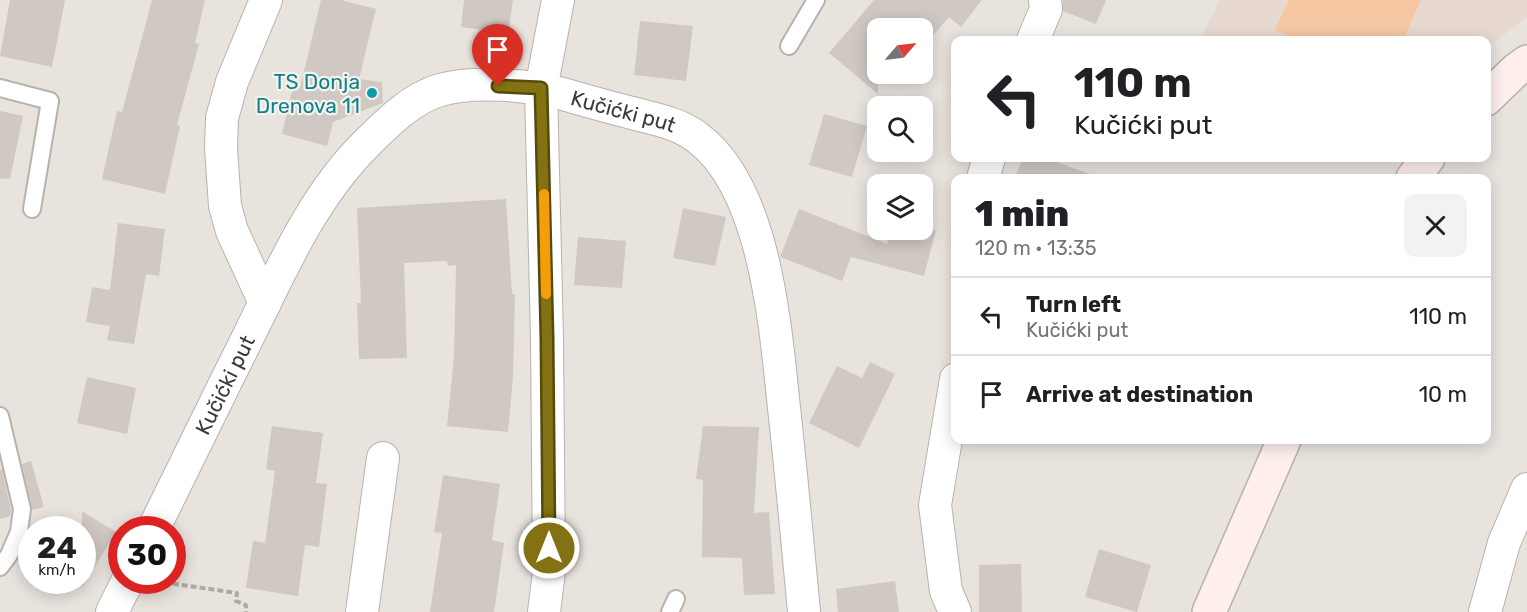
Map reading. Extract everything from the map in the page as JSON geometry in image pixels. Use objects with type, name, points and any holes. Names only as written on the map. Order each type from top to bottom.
[{"type":"street","points":[[265,303],[232,231],[225,206],[221,148],[222,118],[232,82],[266,0]]},
{"type":"street","points":[[544,612],[549,560],[541,88],[558,0]]},
{"type":"street","points":[[1035,36],[1046,9],[1045,0]]},
{"type":"street","points":[[1491,94],[1527,62]]},
{"type":"street","name":"Kučićki put","points":[[160,516],[290,252],[330,187],[365,144],[417,101],[440,90],[479,86],[541,88],[675,124],[698,138],[714,153],[732,176],[748,212],[773,307],[804,612]]},
{"type":"street","points":[[951,409],[935,505],[946,591],[955,612]]},
{"type":"street","points":[[1209,612],[1282,444]]},
{"type":"street","points":[[362,612],[383,458]]},
{"type":"street","points":[[1485,612],[1504,543],[1527,489]]},
{"type":"street","points":[[112,612],[121,594]]},
{"type":"lane","points":[[789,46],[816,0]]},
{"type":"lane","points":[[0,88],[50,101],[32,209]]},
{"type":"lane","points":[[0,416],[22,509],[19,532],[9,555],[0,567]]},
{"type":"path","points":[[186,585],[237,593],[236,601],[246,606],[246,612]]},
{"type":"shaded area","points":[[1220,0],[1527,0],[1527,17],[1491,45],[1491,36],[1202,36]]},
{"type":"shaded area","points":[[1289,0],[1421,0],[1405,36],[1288,36],[1275,30]]},
{"type":"building","points":[[10,0],[65,0],[52,67],[0,56]]},
{"type":"building","points":[[152,0],[205,0],[195,43],[199,44],[177,125],[180,126],[165,194],[102,179],[117,111],[122,112]]},
{"type":"building","points":[[321,0],[341,0],[376,9],[359,79],[382,82],[383,103],[333,122],[327,146],[282,134],[293,87],[300,88]]},
{"type":"building","points":[[464,0],[513,0],[508,33],[461,27]]},
{"type":"building","points":[[874,0],[982,0],[961,27],[949,17],[933,35],[933,18],[867,18],[867,84],[878,84],[878,94],[829,53]]},
{"type":"building","points":[[1063,0],[1106,0],[1096,24],[1063,11]]},
{"type":"building","points":[[640,21],[693,26],[686,81],[634,75]]},
{"type":"building","points":[[0,111],[23,116],[10,179],[0,178]]},
{"type":"building","points":[[824,114],[867,126],[852,177],[809,165]]},
{"type":"building","points":[[1021,162],[1056,162],[1090,174],[1017,174]]},
{"type":"building","points":[[506,199],[512,294],[515,294],[513,377],[508,432],[447,426],[454,357],[456,265],[448,266],[447,261],[404,263],[407,358],[359,359],[357,303],[361,303],[357,208]]},
{"type":"building","points":[[683,208],[726,217],[715,266],[673,258]]},
{"type":"building","points":[[799,209],[867,236],[867,240],[877,240],[887,244],[888,240],[933,240],[933,230],[936,230],[924,276],[851,257],[842,281],[780,257]]},
{"type":"building","points":[[118,223],[165,229],[159,276],[146,274],[134,344],[107,340],[110,326],[86,322],[92,287],[110,290]]},
{"type":"building","points":[[578,237],[626,241],[622,288],[574,285]]},
{"type":"building","points":[[870,362],[895,374],[859,448],[809,423],[837,366],[862,378]]},
{"type":"building","points":[[87,377],[136,388],[127,434],[77,423]]},
{"type":"building","points":[[272,426],[323,433],[316,483],[327,484],[319,547],[305,545],[298,596],[246,588],[253,541],[265,543],[275,471],[266,469]]},
{"type":"building","points":[[703,426],[759,427],[754,513],[769,512],[775,594],[744,595],[742,558],[702,557],[703,480],[696,479]]},
{"type":"building","points":[[31,461],[44,507],[32,510],[22,464]]},
{"type":"building","points":[[2,469],[11,510],[10,516],[0,519],[0,470]]},
{"type":"building","points":[[443,475],[500,484],[492,540],[504,543],[494,612],[430,612],[442,533],[434,532]]},
{"type":"building","points":[[96,520],[108,527],[108,545],[96,565]]},
{"type":"building","points":[[1099,549],[1151,565],[1137,612],[1085,597]]},
{"type":"building","points":[[1021,564],[1022,612],[979,612],[979,565]]},
{"type":"building","points":[[895,581],[899,612],[838,612],[836,589]]},
{"type":"slow traffic","points":[[544,194],[546,294]]},
{"type":"place","name":"TS Donja Drenova 11","points":[[372,93]]},
{"type":"route","points":[[498,86],[541,88],[549,548]]}]
